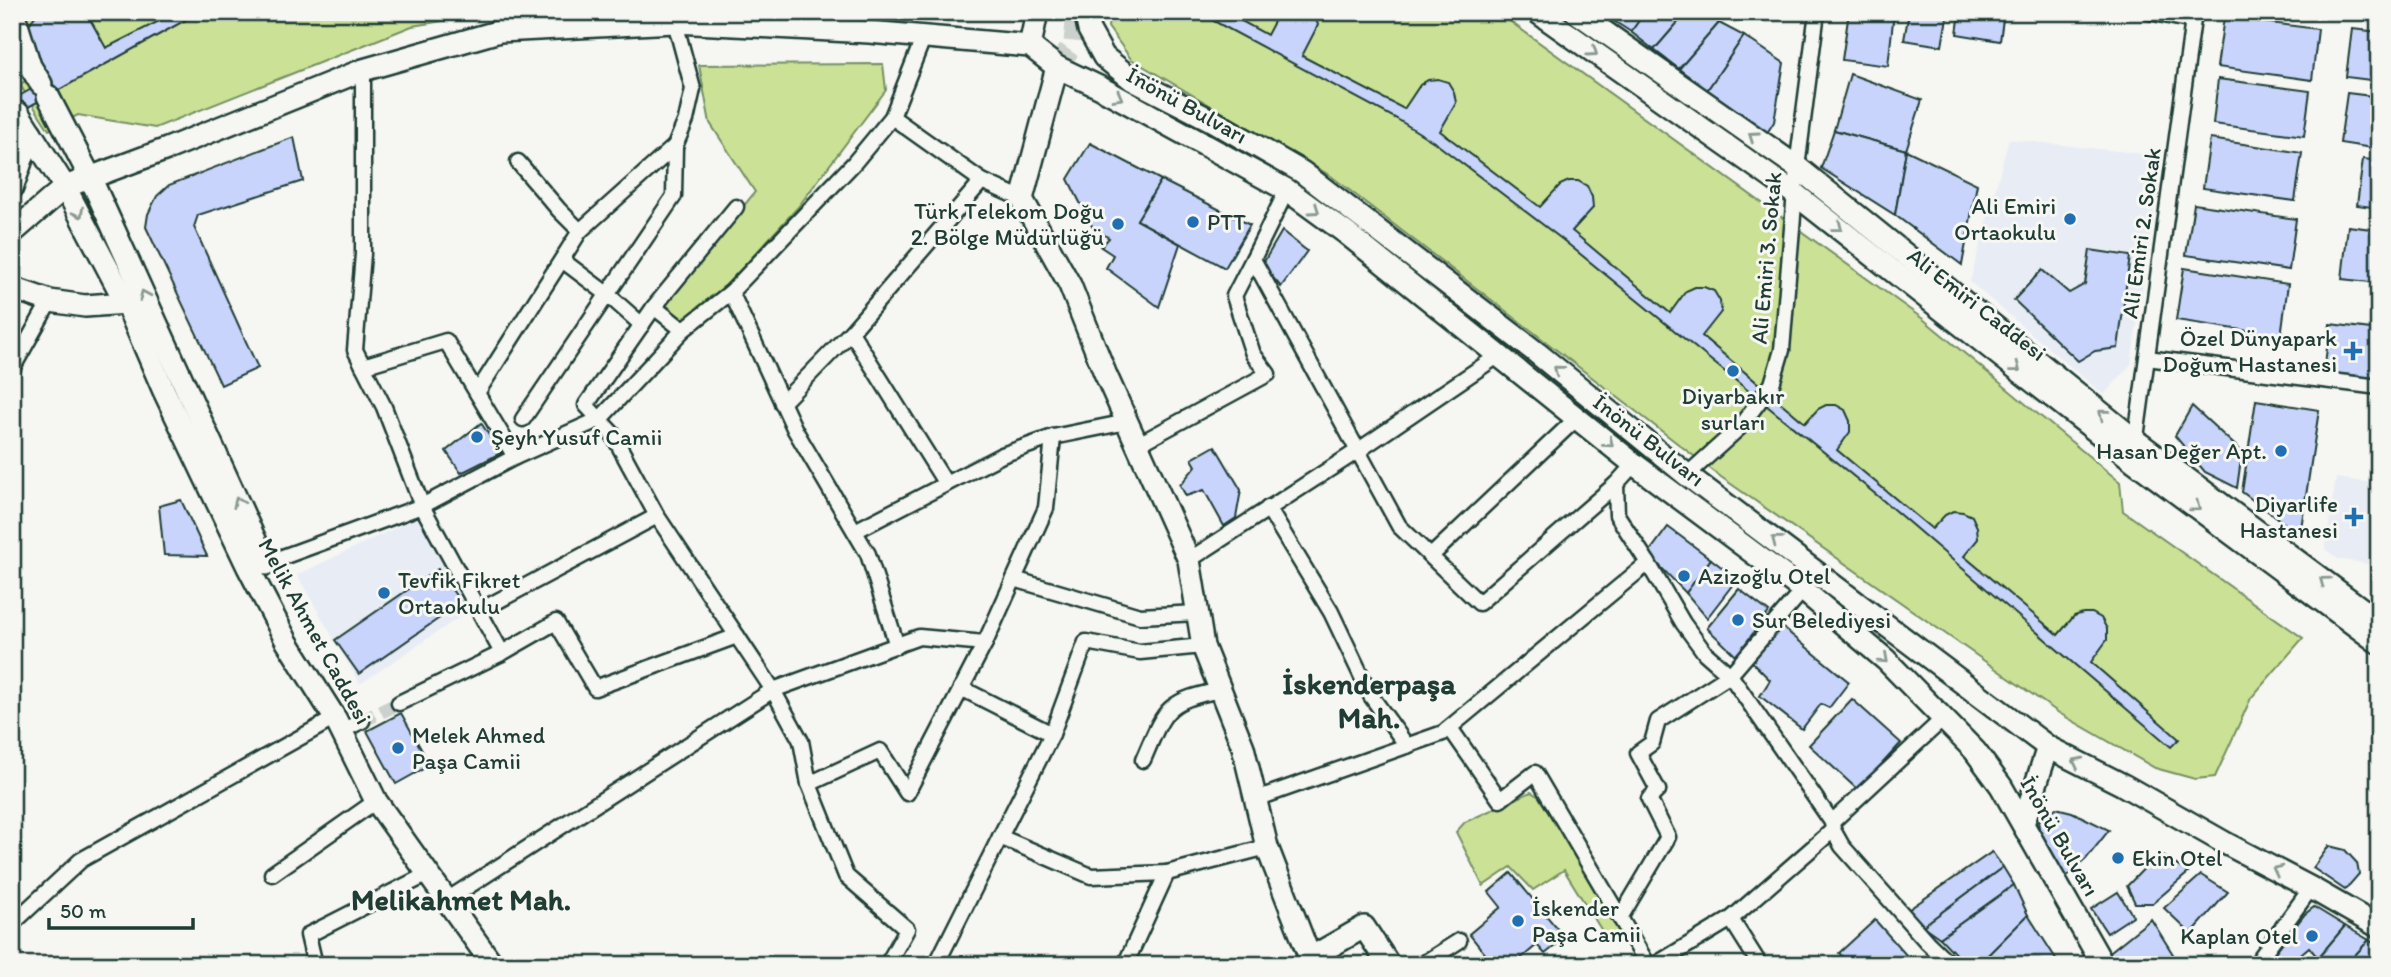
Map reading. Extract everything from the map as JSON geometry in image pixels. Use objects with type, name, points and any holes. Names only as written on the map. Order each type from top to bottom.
[{"type":"main road","points":[[13,12],[30,66],[90,177],[257,566]]},
{"type":"main road","points":[[12,233],[65,187],[363,70],[499,31],[675,22],[924,36],[1030,46],[1037,12]]},
{"type":"main road","points":[[1086,12],[1090,30],[1104,57],[1133,80],[1211,120],[1302,172],[1518,338],[1687,475],[2048,747],[2123,785],[2379,928]]},
{"type":"main road","points":[[1576,12],[1797,167],[2135,451],[2379,621]]},
{"type":"main road","name":"Ali Emiri Caddesi","points":[[1545,15],[1795,194],[2135,451],[2379,643]]},
{"type":"main road","name":"İnönü Bulvarı","points":[[1030,46],[1057,67],[1101,88],[1287,190],[1346,233],[1634,464],[1803,590],[1886,660],[1975,751],[2001,786],[2103,965]]},
{"type":"main road","points":[[1057,67],[1022,198],[1070,285],[1189,560],[1203,646],[1243,747],[1267,847],[1310,958],[1364,927],[1389,965]]},
{"type":"main road","name":"Melik Ahmet Caddesi","points":[[18,113],[65,187],[126,303],[164,391],[257,566],[287,642],[338,724],[376,801],[493,965]]},
{"type":"main road","points":[[12,188],[31,133]]},
{"type":"main road","points":[[12,288],[50,301],[85,306],[126,303]]},
{"type":"main road","points":[[2023,824],[2048,747]]},
{"type":"street","name":"Ali Emiri 3. Sokak","points":[[1687,475],[1739,428],[1772,384],[1782,350],[1797,167],[1817,12]]},
{"type":"street","points":[[2150,12],[2193,17]]},
{"type":"street","name":"Ali Emiri 2. Sokak","points":[[2135,451],[2193,17]]},
{"type":"street","points":[[523,419],[674,196],[675,146],[685,120],[692,89],[675,22]]},
{"type":"street","points":[[257,566],[422,506],[515,457],[600,419],[683,330],[731,292],[854,163],[892,117],[924,36]]},
{"type":"street","points":[[363,70],[363,254],[355,350],[384,407],[422,506],[502,653]]},
{"type":"street","points":[[892,117],[982,181],[1022,198]]},
{"type":"street","points":[[477,393],[580,231],[675,146]]},
{"type":"street","points":[[518,162],[580,231]]},
{"type":"street","points":[[782,403],[852,332],[982,181]]},
{"type":"street","points":[[1137,445],[1268,374],[1253,354],[1234,296],[1287,190]]},
{"type":"street","points":[[736,207],[654,307],[586,405],[612,433],[657,516],[773,690],[801,741],[809,784],[846,876],[907,929],[887,965]]},
{"type":"street","points":[[562,260],[642,325]]},
{"type":"street","points":[[1252,260],[1399,526],[1479,603],[1616,484],[1634,464]]},
{"type":"street","points":[[731,292],[795,430],[868,554],[897,646]]},
{"type":"street","points":[[12,369],[50,301]]},
{"type":"street","points":[[654,307],[683,330]]},
{"type":"street","points":[[852,332],[946,484]]},
{"type":"street","points":[[363,366],[446,341],[515,457]]},
{"type":"street","points":[[1189,560],[1499,355]]},
{"type":"street","points":[[2147,358],[2379,387]]},
{"type":"street","points":[[1431,556],[1578,417]]},
{"type":"street","points":[[855,531],[1002,455],[1053,437],[1127,422]]},
{"type":"street","points":[[809,784],[880,751],[907,793],[985,643],[1046,508],[1053,437]]},
{"type":"street","points":[[1616,484],[1617,515],[1690,633],[1705,653],[1730,675],[1832,826],[1842,846],[1927,942],[1951,965]]},
{"type":"street","points":[[1268,509],[1331,612],[1371,696],[1407,746]]},
{"type":"street","points":[[480,611],[657,516]]},
{"type":"street","points":[[1256,799],[1443,733],[1648,563]]},
{"type":"street","points":[[1014,579],[1140,616],[1198,613]]},
{"type":"street","points":[[1620,918],[1668,837],[1649,799],[1658,790],[1638,753],[1652,743],[1658,721],[1730,675],[1803,590]]},
{"type":"street","points":[[399,703],[502,653],[556,622],[595,688],[737,636]]},
{"type":"street","points":[[447,900],[773,690],[919,637],[985,643]]},
{"type":"street","points":[[936,965],[1052,734],[1086,642],[1140,652],[1203,646]]},
{"type":"street","points":[[961,688],[1052,734]]},
{"type":"street","points":[[1143,760],[1156,729],[1176,702],[1190,696],[1220,690]]},
{"type":"street","points":[[1655,965],[1731,919],[1944,718]]},
{"type":"street","points":[[12,924],[81,860],[338,724],[362,721]]},
{"type":"street","points":[[1450,728],[1500,800],[1535,773],[1648,965]]},
{"type":"street","points":[[272,874],[376,801]]},
{"type":"street","points":[[1000,837],[1091,876],[1167,873],[1267,847]]},
{"type":"street","points":[[1125,965],[1167,873]]},
{"type":"street","points":[[315,965],[308,935],[428,874]]},
{"type":"street","points":[[2255,965],[2311,888]]},
{"type":"street","points":[[1731,919],[1760,965]]},
{"type":"street","points":[[1421,965],[1459,941]]},
{"type":"shaded area","name":"Ali Emiri Ortaokulu","points":[[2009,139],[2162,156],[2131,364],[2104,395],[1970,282]]},
{"type":"shaded area","name":"Diyarlife Hastanesi","points":[[2336,478],[2379,484],[2379,594],[2371,588],[2375,565],[2338,559],[2325,549]]},
{"type":"shaded area","name":"Tevfik Fikret Ortaokulu","points":[[420,516],[470,610],[360,684],[297,575]]},
{"type":"green space","points":[[24,12],[498,12],[412,26],[155,128],[78,115],[49,130],[20,85],[28,78]]},
{"type":"green space","points":[[1110,12],[1497,12],[1923,319],[2120,482],[2123,511],[2303,638],[2251,698],[2215,777],[2195,779],[2155,768],[2059,713],[1721,477],[1331,176],[1131,59],[1108,27]]},
{"type":"green space","points":[[883,64],[886,90],[798,207],[723,289],[683,320],[665,304],[755,192],[710,123],[699,65]]},
{"type":"green space","points":[[1531,792],[1539,797],[1621,931],[1607,939],[1564,870],[1533,890],[1511,867],[1483,886],[1456,832],[1465,822]]},
{"type":"building","points":[[38,12],[86,12],[106,48],[177,12],[200,12],[12,116],[12,100],[51,78],[31,46],[28,26]]},
{"type":"building","name":"Diyarbakır surları","points":[[1197,12],[1225,12],[1267,35],[1279,12],[1313,12],[1318,25],[1302,56],[1404,109],[1420,85],[1428,80],[1448,82],[1456,103],[1440,131],[1540,207],[1560,185],[1578,181],[1587,186],[1593,208],[1572,231],[1670,313],[1686,291],[1704,287],[1714,291],[1720,301],[1721,312],[1702,336],[1805,423],[1818,409],[1826,405],[1836,405],[1845,410],[1850,421],[1850,432],[1837,450],[1932,529],[1945,515],[1953,511],[1972,516],[1978,539],[1964,556],[2058,635],[2074,616],[2092,613],[2101,618],[2107,629],[2107,640],[2091,662],[2179,739],[2171,747],[1879,497],[1563,240],[1434,142],[1397,119]]},
{"type":"building","points":[[1608,12],[1645,12],[1631,32],[1606,16]]},
{"type":"building","points":[[1645,12],[1687,12],[1654,50],[1631,32]]},
{"type":"building","points":[[1687,12],[1710,12],[1719,23],[1679,69],[1654,50]]},
{"type":"building","points":[[1849,12],[1894,12],[1888,66],[1842,60]]},
{"type":"building","points":[[1909,12],[1948,12],[1942,46],[1904,40]]},
{"type":"building","points":[[1960,12],[2004,12],[2000,41],[1957,34]]},
{"type":"building","points":[[2271,12],[2312,12],[2311,19]]},
{"type":"building","points":[[2224,17],[2318,29],[2312,80],[2217,67]]},
{"type":"building","points":[[1719,23],[1744,36],[1706,92],[1679,69]]},
{"type":"building","points":[[2352,29],[2379,32],[2379,81],[2346,77]]},
{"type":"building","points":[[1744,36],[1784,63],[1774,122],[1765,136],[1706,92]]},
{"type":"building","points":[[1850,74],[1922,100],[1906,150],[1834,130]]},
{"type":"building","points":[[2218,79],[2310,91],[2304,136],[2213,124]]},
{"type":"building","points":[[2347,93],[2379,97],[2379,149],[2340,143]]},
{"type":"building","points":[[1834,130],[1906,150],[1895,215],[1821,168]]},
{"type":"building","points":[[294,137],[303,181],[198,215],[194,227],[258,368],[221,385],[146,227],[148,214],[157,196],[169,185]]},
{"type":"building","points":[[2210,139],[2302,153],[2295,201],[2203,188]]},
{"type":"building","name":"Türk Telekom Doğu 2. Bölge Müdürlüğü","points":[[1090,143],[1161,180],[1137,220],[1180,244],[1159,307],[1106,268],[1113,255],[1101,247],[1109,238],[1093,228],[1068,179]]},
{"type":"building","points":[[1906,150],[1977,184],[1962,265],[1895,215]]},
{"type":"building","points":[[2363,159],[2379,161],[2379,208],[2357,205]]},
{"type":"building","name":"PTT","points":[[1161,180],[1250,225],[1225,268],[1137,220]]},
{"type":"building","points":[[2194,204],[2296,219],[2289,270],[2186,255]]},
{"type":"building","points":[[2348,226],[2379,230],[2379,283],[2342,279]]},
{"type":"building","points":[[1282,231],[1307,251],[1281,287],[1262,265]]},
{"type":"building","points":[[2090,250],[2130,256],[2118,348],[2095,351],[2078,361],[2014,300],[2042,270],[2069,293],[2085,284]]},
{"type":"building","points":[[2184,268],[2288,284],[2281,336],[2176,320]]},
{"type":"building","name":"Özel Dünyapark Doğum Hastanesi","points":[[2330,324],[2379,330],[2379,379],[2324,372]]},
{"type":"building","name":"Hasan Değer Apt.","points":[[2256,400],[2319,410],[2300,535],[2242,492]]},
{"type":"building","points":[[2192,406],[2242,452],[2237,488],[2205,472],[2175,436]]},
{"type":"building","name":"Şeyh Yusuf Camii","points":[[481,423],[501,453],[461,473],[446,451]]},
{"type":"building","points":[[1215,446],[1241,490],[1236,518],[1224,526],[1204,490],[1186,496],[1180,485],[1196,466],[1192,459]]},
{"type":"building","points":[[181,500],[207,556],[164,555],[159,506]]},
{"type":"building","name":"Azizoğlu Otel","points":[[1668,527],[1711,559],[1686,593],[1648,554]]},
{"type":"building","points":[[1711,559],[1737,579],[1707,618],[1686,593]]},
{"type":"building","points":[[438,569],[461,603],[359,674],[335,640]]},
{"type":"building","name":"Sur Belediyesi","points":[[1739,589],[1769,612],[1736,656],[1707,628]]},
{"type":"building","points":[[1782,627],[1849,682],[1829,708],[1821,704],[1802,729],[1760,696],[1770,680],[1751,661]]},
{"type":"building","points":[[1852,699],[1901,743],[1858,790],[1809,745]]},
{"type":"building","name":"Melek Ahmed Paşa Camii","points":[[401,713],[430,765],[396,784],[367,731]]},
{"type":"building","points":[[2056,808],[2072,812],[2109,830],[2086,859],[2066,877],[2040,835],[2038,821]]},
{"type":"building","points":[[2329,846],[2345,850],[2357,863],[2359,874],[2345,890],[2313,868]]},
{"type":"building","points":[[1992,852],[2003,867],[1923,926],[1908,910]]},
{"type":"building","points":[[2159,853],[2188,873],[2153,903],[2135,903],[2127,886]]},
{"type":"building","points":[[2003,867],[2014,885],[1940,938],[1923,926]]},
{"type":"building","name":"İskender Paşa Camii","points":[[1511,873],[1565,938],[1545,954],[1537,945],[1513,965],[1494,965],[1469,934],[1501,907],[1489,892]]},
{"type":"building","points":[[2201,875],[2228,892],[2191,934],[2164,908]]},
{"type":"building","points":[[2014,885],[2028,915],[1978,965],[1966,965],[1940,938]]},
{"type":"building","points":[[2118,892],[2133,916],[2107,933],[2091,909]]},
{"type":"building","name":"Kaplan Otel","points":[[2314,907],[2345,926],[2318,958],[2309,947],[2295,959],[2300,965],[2265,965],[2305,914]]},
{"type":"building","points":[[2028,915],[2060,965],[1978,965]]},
{"type":"building","points":[[2151,919],[2176,959],[2170,965],[2112,965],[2106,955]]},
{"type":"building","points":[[1875,920],[1915,965],[1850,965],[1839,953]]},
{"type":"building","points":[[2345,926],[2369,940],[2346,965],[2326,965],[2318,958]]},
{"type":"building","points":[[2369,940],[2379,946],[2379,956],[2371,965],[2346,965]]},
{"type":"tunnel","points":[[1057,67],[1074,43],[1077,12]]},
{"type":"tunnel","points":[[362,721],[399,703]]},
{"type":"place","name":"Ali Emiri Ortaokulu","points":[[2070,219]]},
{"type":"place","name":"PTT","points":[[1193,222]]},
{"type":"place","name":"Türk Telekom Doğu 2. Bölge Müdürlüğü","points":[[1118,224]]},
{"type":"place","name":"Özel Dünyapark Doğum Hastanesi","points":[[2353,351]]},
{"type":"place","name":"Diyarbakır surları","points":[[1733,371]]},
{"type":"place","name":"Şeyh Yusuf Camii","points":[[477,437]]},
{"type":"place","name":"Hasan Değer Apt.","points":[[2281,451]]},
{"type":"place","name":"Diyarlife Hastanesi","points":[[2354,517]]},
{"type":"place","name":"Azizoğlu Otel","points":[[1684,576]]},
{"type":"place","name":"Tevfik Fikret Ortaokulu","points":[[384,593]]},
{"type":"place","name":"Sur Belediyesi","points":[[1738,620]]},
{"type":"place","name":"Melek Ahmed Paşa Camii","points":[[398,748]]},
{"type":"place","name":"Ekin Otel","points":[[2118,858]]},
{"type":"place","name":"İskender Paşa Camii","points":[[1518,921]]},
{"type":"place","name":"Kaplan Otel","points":[[2312,936]]},
{"type":"district","name":"İskenderpaşa Mah.","points":[[1369,700]]},
{"type":"district","name":"Melikahmet Mah.","points":[[461,899]]}]
